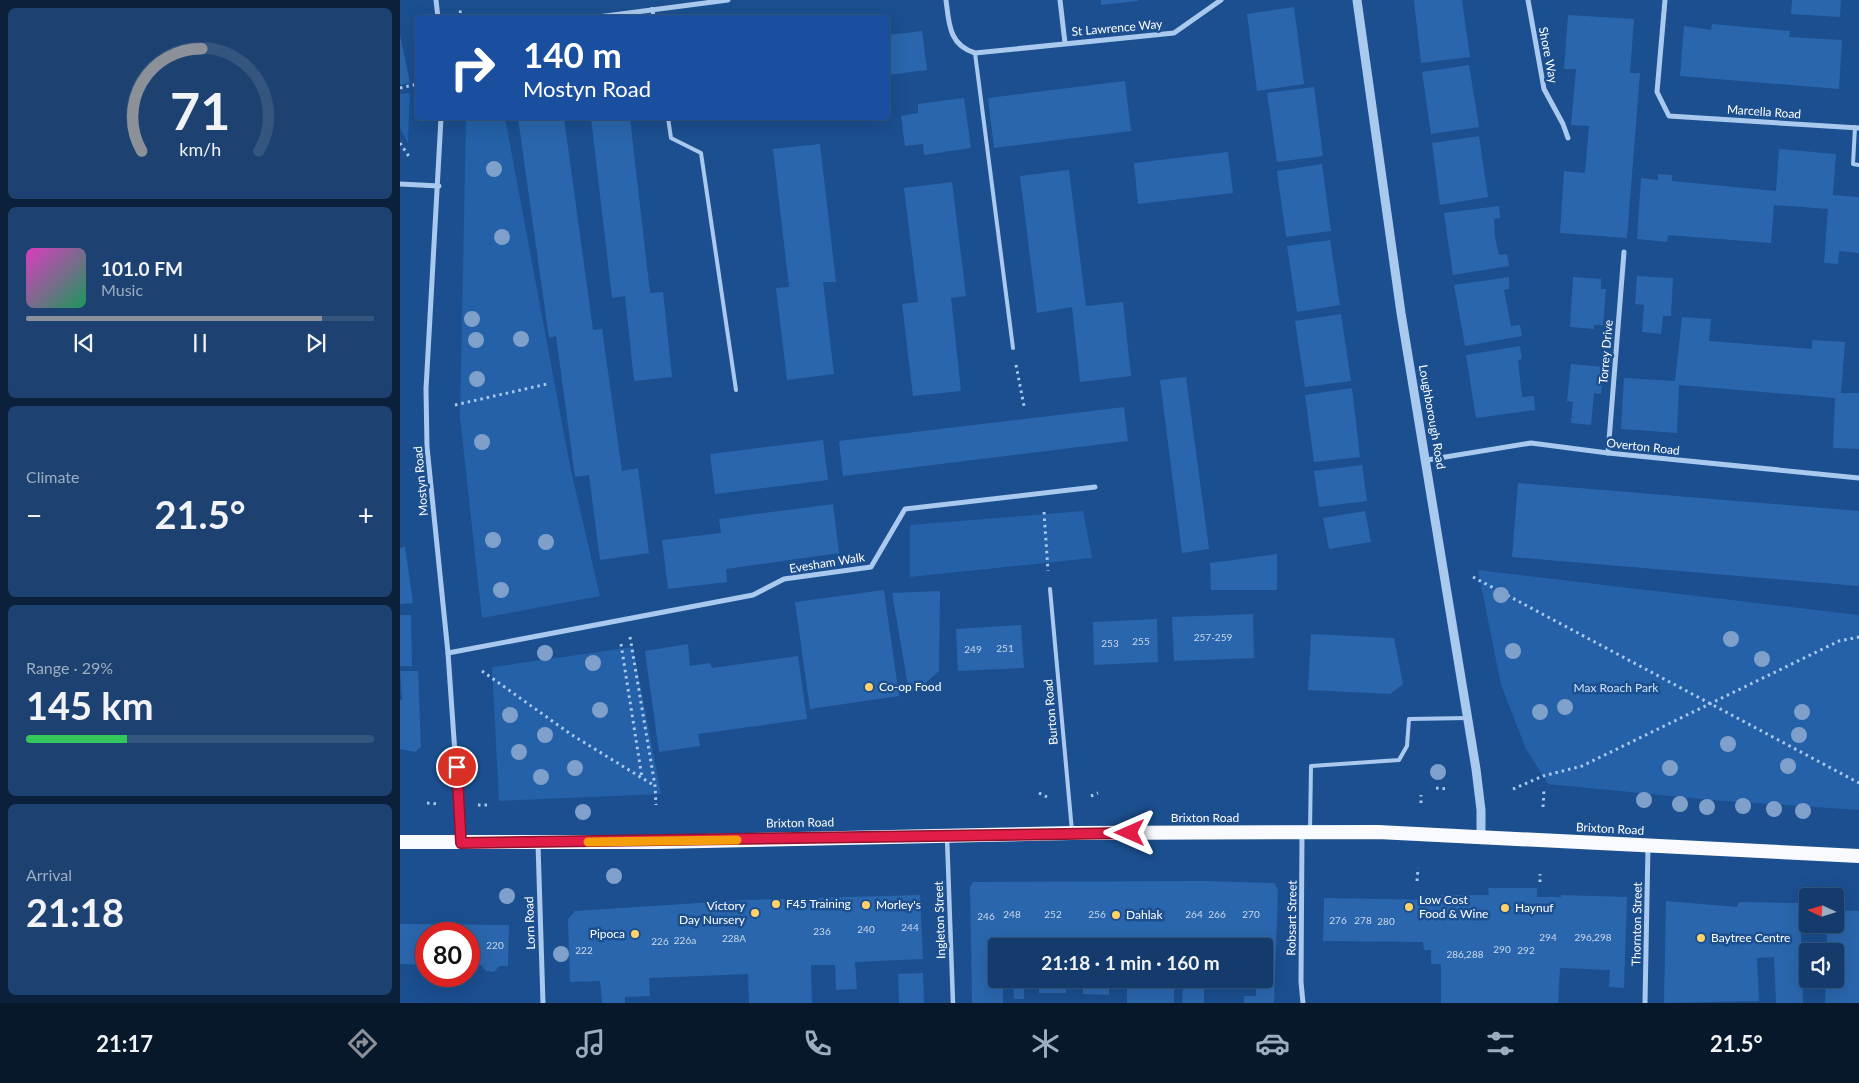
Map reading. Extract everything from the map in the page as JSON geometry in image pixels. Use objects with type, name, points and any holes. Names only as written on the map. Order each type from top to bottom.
[{"type":"highway","name":"Brixton Road","points":[[400,842],[538,842],[1072,833],[1378,832],[1859,856]]},
{"type":"street","points":[[436,0],[438,15]]},
{"type":"street","points":[[611,15],[728,0]]},
{"type":"street","points":[[946,0],[952,37],[958,45],[975,53]]},
{"type":"street","name":"St Lawrence Way","points":[[1060,0],[1065,43]]},
{"type":"street","name":"St Lawrence Way","points":[[975,53],[1174,33],[1222,0]]},
{"type":"street","name":"Loughborough Road","points":[[1357,0],[1402,313],[1468,718],[1481,810],[1481,837]]},
{"type":"street","name":"Shore Way","points":[[1528,0],[1544,89],[1563,124],[1568,138]]},
{"type":"street","name":"Marcella Road","points":[[1665,0],[1658,92],[1668,116],[1857,127]]},
{"type":"street","name":"Mostyn Road","points":[[441,120],[439,186],[426,389],[427,447],[448,653],[461,843]]},
{"type":"street","points":[[400,184],[439,186]]},
{"type":"street","name":"Torrey Drive","points":[[1608,453],[1624,252]]},
{"type":"street","name":"Overton Road","points":[[1427,460],[1531,443],[1608,453],[1859,478]]},
{"type":"street","name":"Evesham Walk","points":[[448,653],[753,595],[784,580],[871,567],[905,509],[1095,488]]},
{"type":"street","name":"Robsart Street","points":[[1303,1003],[1301,982],[1306,833]]},
{"type":"street","name":"Ingleton Street","points":[[946,836],[953,1003]]},
{"type":"street","name":"Lorn Road","points":[[538,842],[543,1003]]},
{"type":"street","name":"Thornton Street","points":[[1645,1003],[1648,846]]},
{"type":"lane","points":[[652,9],[653,15]]},
{"type":"lane","points":[[975,53],[1012,348]]},
{"type":"lane","points":[[668,120],[671,138],[701,153],[736,390]]},
{"type":"lane","points":[[1857,127],[1853,164],[1859,165]]},
{"type":"lane","name":"Burton Road","points":[[1050,589],[1072,833]]},
{"type":"lane","points":[[1306,833],[1311,766],[1399,760],[1407,746],[1409,719],[1468,718]]},
{"type":"path","points":[[400,88],[415,85]]},
{"type":"path","points":[[400,143],[410,158]]},
{"type":"path","points":[[1012,348],[1024,406]]},
{"type":"path","points":[[455,405],[547,384]]},
{"type":"path","points":[[1042,495],[1050,589]]},
{"type":"path","points":[[1473,577],[1859,783]]},
{"type":"path","points":[[626,618],[655,786],[656,805]]},
{"type":"path","points":[[1513,789],[1543,776],[1582,766],[1712,705],[1839,641],[1859,637]]},
{"type":"path","points":[[621,644],[643,779]]},
{"type":"path","points":[[482,671],[572,735],[655,786]]},
{"type":"path","points":[[1436,788],[1449,789]]},
{"type":"path","points":[[1543,807],[1544,790]]},
{"type":"path","points":[[1039,793],[1047,797]]},
{"type":"path","points":[[1091,796],[1098,793]]},
{"type":"path","points":[[1421,795],[1421,803]]},
{"type":"path","points":[[427,803],[444,805]]},
{"type":"path","points":[[1418,868],[1418,881]]},
{"type":"path","points":[[1540,874],[1540,882]]},
{"type":"green space","points":[[410,93],[408,143],[400,128],[400,94]]},
{"type":"green space","points":[[466,120],[505,120],[570,466],[600,596],[482,618],[460,417]]},
{"type":"green space","points":[[1083,511],[1092,558],[910,577],[910,525]]},
{"type":"green space","name":"Max Roach Park","points":[[1478,570],[1859,615],[1859,810],[1711,800],[1548,784],[1526,749],[1501,685]]},
{"type":"green space","points":[[633,647],[661,794],[499,801],[492,667]]},
{"type":"building","points":[[1101,0],[1138,0],[1138,1],[1101,5]]},
{"type":"building","points":[[1414,0],[1462,0],[1470,57],[1421,63]]},
{"type":"building","points":[[1792,0],[1841,0],[1840,17],[1791,14]]},
{"type":"building","points":[[1294,7],[1304,84],[1257,91],[1247,14]]},
{"type":"building","points":[[1568,15],[1634,19],[1630,73],[1640,73],[1627,238],[1560,233],[1564,171],[1585,173],[1589,126],[1571,125],[1576,69],[1564,69]]},
{"type":"building","points":[[1712,24],[1790,31],[1789,37],[1842,40],[1839,89],[1680,76],[1684,26],[1711,30]]},
{"type":"building","points":[[922,31],[927,70],[890,75],[890,35]]},
{"type":"building","points":[[400,35],[410,83],[400,85]]},
{"type":"building","points":[[1469,65],[1479,127],[1431,134],[1422,72]]},
{"type":"building","points":[[1125,81],[1131,131],[994,148],[988,98]]},
{"type":"building","points":[[1314,87],[1323,156],[1277,162],[1267,93]]},
{"type":"building","points":[[964,98],[971,148],[924,155],[923,144],[905,146],[901,116],[918,113],[918,104]]},
{"type":"building","points":[[518,120],[564,120],[593,330],[602,329],[622,471],[638,468],[649,553],[600,560],[589,475],[575,477],[556,336],[549,338]]},
{"type":"building","points":[[591,120],[630,120],[650,293],[663,292],[672,377],[634,381],[625,296],[612,298]]},
{"type":"building","points":[[1479,136],[1488,197],[1440,205],[1432,143]]},
{"type":"building","points":[[820,144],[836,282],[823,282],[834,374],[787,380],[776,288],[789,287],[773,149]]},
{"type":"building","points":[[1779,149],[1836,154],[1833,195],[1859,197],[1859,253],[1839,251],[1838,264],[1824,263],[1828,209],[1774,205],[1771,243],[1668,235],[1667,242],[1637,239],[1641,178],[1658,180],[1658,174],[1672,175],[1672,181],[1776,191]]},
{"type":"building","points":[[1228,152],[1233,193],[1138,204],[1134,163]]},
{"type":"building","points":[[1322,164],[1331,231],[1286,237],[1277,171]]},
{"type":"building","points":[[1069,170],[1086,306],[1123,302],[1131,376],[1080,382],[1072,307],[1037,313],[1020,176]]},
{"type":"building","points":[[952,182],[966,296],[951,298],[961,391],[913,396],[902,304],[918,302],[904,188]]},
{"type":"building","points":[[1499,206],[1500,218],[1494,219],[1495,237],[1499,255],[1507,254],[1509,266],[1453,275],[1444,213]]},
{"type":"building","points":[[1330,240],[1340,305],[1297,312],[1287,246]]},
{"type":"building","points":[[1637,276],[1673,278],[1671,316],[1663,316],[1661,334],[1642,332],[1644,305],[1635,304]]},
{"type":"building","points":[[1509,277],[1509,289],[1504,290],[1511,326],[1520,325],[1522,336],[1465,346],[1454,285]]},
{"type":"building","points":[[1573,277],[1601,279],[1601,289],[1606,289],[1603,325],[1594,325],[1594,329],[1570,327]]},
{"type":"building","points":[[1341,314],[1351,381],[1305,387],[1295,321]]},
{"type":"building","points":[[1682,317],[1711,319],[1709,341],[1812,349],[1812,340],[1845,342],[1841,393],[1859,393],[1859,449],[1833,448],[1835,398],[1679,385],[1677,433],[1621,429],[1624,378],[1675,381]]},
{"type":"building","points":[[1520,346],[1522,359],[1518,360],[1522,397],[1534,396],[1535,410],[1476,418],[1466,355]]},
{"type":"building","points":[[1571,364],[1604,367],[1601,394],[1594,393],[1591,425],[1571,423],[1573,402],[1567,401]]},
{"type":"building","points":[[1186,377],[1209,549],[1182,553],[1160,380]]},
{"type":"building","points":[[1352,388],[1360,457],[1314,462],[1305,395]]},
{"type":"building","points":[[1124,407],[1128,441],[843,476],[839,441]]},
{"type":"building","points":[[823,440],[828,480],[715,494],[710,454]]},
{"type":"building","points":[[1362,465],[1367,501],[1319,507],[1314,471]]},
{"type":"building","points":[[1518,483],[1859,511],[1859,586],[1512,557]]},
{"type":"building","points":[[833,504],[839,553],[726,569],[727,582],[668,589],[662,540],[721,533],[719,519]]},
{"type":"building","points":[[1365,511],[1371,542],[1329,549],[1323,518]]},
{"type":"building","points":[[405,547],[413,603],[400,604],[400,548]]},
{"type":"building","points":[[1277,554],[1277,590],[1211,590],[1210,563]]},
{"type":"building","points":[[884,590],[899,696],[810,709],[795,602]]},
{"type":"building","points":[[940,591],[939,671],[924,684],[909,692],[892,593]]},
{"type":"building","points":[[1253,614],[1254,658],[1174,661],[1172,617]]},
{"type":"building","points":[[400,615],[411,615],[412,666],[400,666]]},
{"type":"building","points":[[1157,619],[1158,662],[1094,665],[1093,622]]},
{"type":"building","points":[[1021,625],[1024,668],[958,671],[956,629]]},
{"type":"building","points":[[1311,634],[1394,638],[1403,684],[1390,694],[1308,690]]},
{"type":"building","points":[[688,644],[690,666],[710,663],[712,668],[798,656],[807,719],[698,734],[700,746],[659,752],[645,651]]},
{"type":"building","points":[[400,671],[418,671],[421,747],[415,752],[400,749],[400,700],[402,700]]},
{"type":"building","points":[[1205,881],[1274,883],[1278,890],[1274,1003],[1244,1003],[1244,996],[1256,996],[1256,988],[1273,988],[1273,938],[988,938],[988,988],[1003,988],[1003,1003],[972,1003],[970,887],[973,882]]},
{"type":"building","points":[[1488,888],[1537,888],[1537,897],[1561,897],[1561,895],[1627,897],[1624,988],[1609,987],[1610,970],[1560,968],[1558,1003],[1441,1003],[1441,964],[1431,964],[1431,950],[1424,950],[1423,942],[1323,941],[1324,898],[1441,900],[1441,895],[1489,895]]},
{"type":"building","points":[[920,895],[923,959],[855,962],[857,989],[836,990],[835,965],[811,965],[812,1003],[749,1003],[748,974],[649,978],[650,996],[625,997],[625,1003],[602,1003],[600,981],[570,982],[568,919],[575,911],[745,900]]},
{"type":"building","points":[[1666,901],[1737,907],[1739,902],[1799,903],[1799,933],[1801,933],[1801,943],[1799,943],[1799,988],[1803,988],[1803,1003],[1776,1003],[1774,957],[1757,958],[1759,1001],[1664,1003]]},
{"type":"building","points":[[1844,910],[1859,911],[1859,1003],[1825,1003],[1826,988],[1844,988],[1844,943],[1827,943],[1827,933],[1844,933]]},
{"type":"building","points":[[400,924],[415,924],[415,965],[400,964]]},
{"type":"building","points":[[480,925],[509,925],[508,966],[499,966],[494,972],[486,971],[481,965]]},
{"type":"building","points":[[923,973],[924,1003],[899,1003],[898,974]]},
{"type":"building","points":[[1013,988],[1024,988],[1024,999],[1014,999]]},
{"type":"building","points":[[1039,988],[1066,988],[1066,993],[1039,993]]},
{"type":"building","points":[[1083,988],[1109,988],[1109,995],[1083,994]]},
{"type":"building","points":[[1127,988],[1174,988],[1174,1003],[1127,1003]]},
{"type":"building","points":[[1183,988],[1204,988],[1204,1003],[1182,1003]]},
{"type":"slow traffic","points":[[588,842],[737,840]]},
{"type":"place","name":"Co-op Food","points":[[869,687]]},
{"type":"place","name":"F45 Training","points":[[776,904]]},
{"type":"place","name":"Morley's","points":[[866,905]]},
{"type":"place","name":"Low Cost Food & Wine","points":[[1409,907]]},
{"type":"place","name":"Haynuf","points":[[1505,908]]},
{"type":"place","name":"Victory Day Nursery","points":[[755,913]]},
{"type":"place","name":"Dahlak","points":[[1116,915]]},
{"type":"place","name":"Pipoca","points":[[635,934]]},
{"type":"place","name":"Baytree Centre","points":[[1701,938]]},
{"type":"route","points":[[457,767],[461,843],[657,842],[1130,833]]}]
